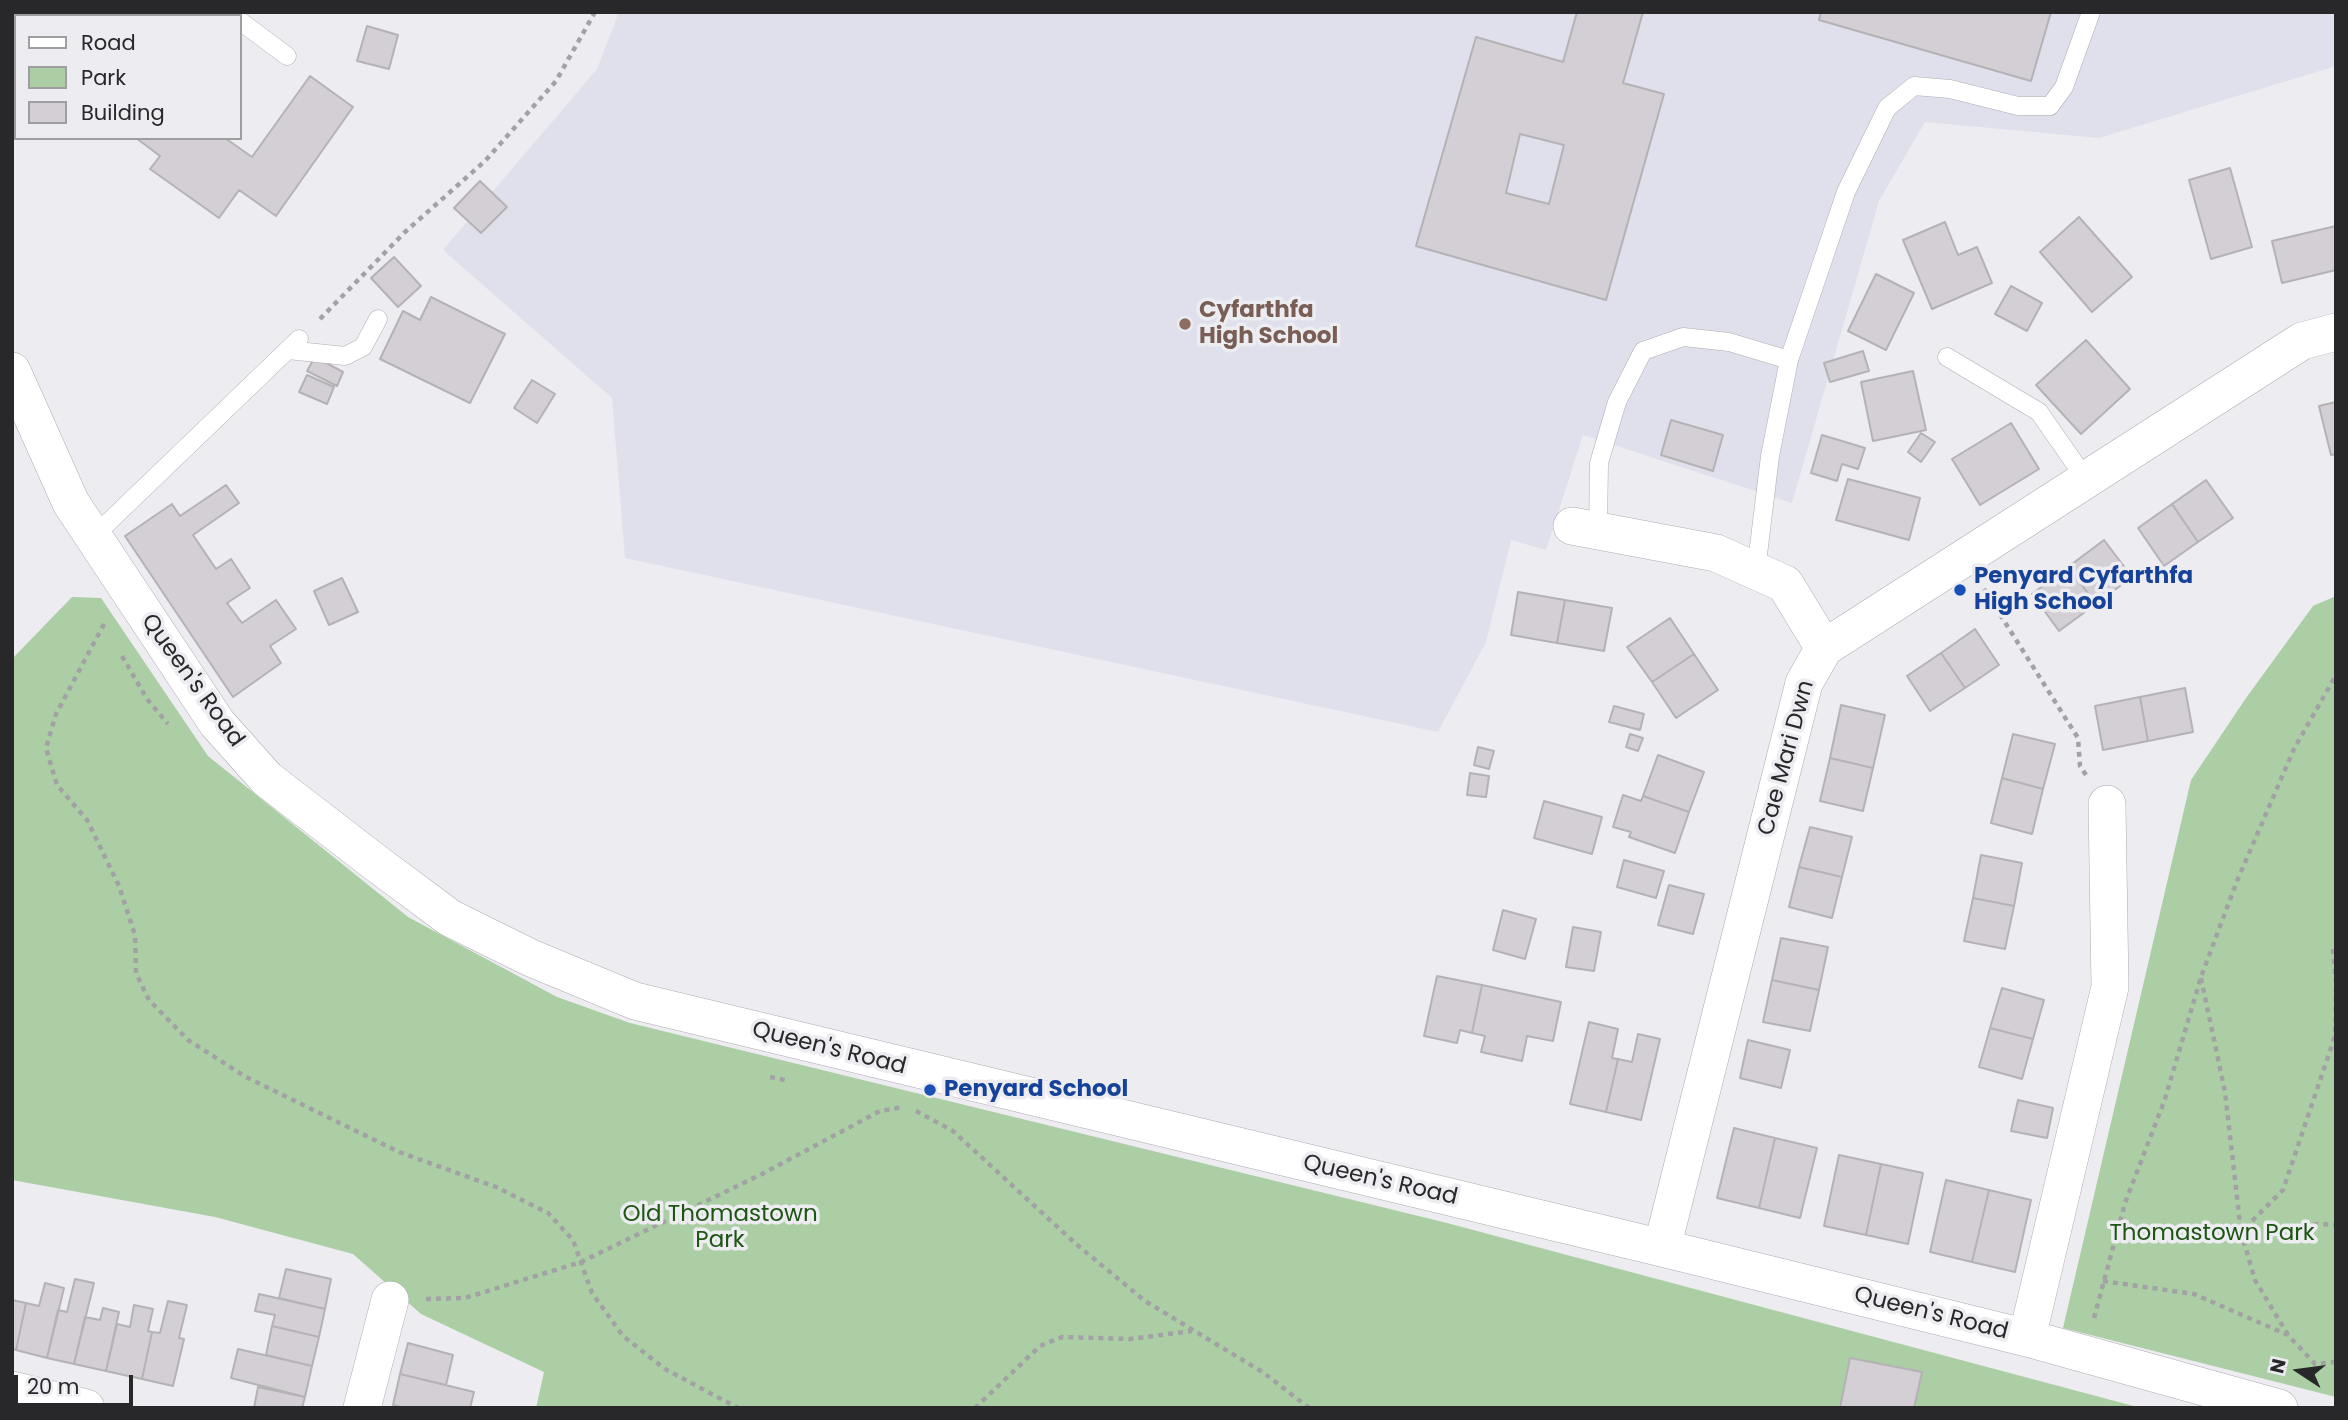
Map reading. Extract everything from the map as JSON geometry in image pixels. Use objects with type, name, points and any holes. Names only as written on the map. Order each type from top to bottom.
[{"type":"street","name":"Cae Mari Dwn","points":[[1662,1248],[1804,683],[1824,648],[2302,341],[2336,332]]},
{"type":"street","name":"Queen's Road","points":[[12,371],[71,503],[217,723],[267,779],[450,918],[530,958],[635,1001],[2027,1338],[2279,1408]]},
{"type":"street","points":[[1585,528],[1716,553],[1785,584],[1824,648]]},
{"type":"street","points":[[2027,1338],[2110,987],[2107,804]]},
{"type":"street","points":[[362,1408],[390,1300]]},
{"type":"street","points":[[12,1390],[86,1408]]},
{"type":"lane","points":[[1756,571],[1770,456],[1788,360],[1846,192],[1887,108],[1914,86],[1950,89],[2018,106],[2050,106],[2064,87],[2091,12]]},
{"type":"lane","points":[[242,23],[286,56]]},
{"type":"lane","points":[[93,537],[294,344],[345,356],[363,347],[378,319]]},
{"type":"lane","points":[[1585,528],[1599,463],[1617,402],[1643,351],[1683,337],[1729,342],[1788,360]]},
{"type":"lane","points":[[1947,357],[2039,412],[2087,481]]},
{"type":"path","points":[[294,344],[405,232],[485,161],[556,81],[595,12]]},
{"type":"path","points":[[1964,559],[2078,738],[2080,766],[2107,804]]},
{"type":"path","points":[[131,595],[104,625],[57,714],[46,748],[57,785],[87,820],[119,886],[135,935],[136,973],[149,1000],[188,1040],[246,1077],[400,1152],[496,1187],[548,1213],[573,1240],[592,1293],[623,1336],[664,1369],[738,1408]]},
{"type":"path","points":[[2086,1355],[2125,1203],[2165,1099],[2201,977],[2237,881],[2294,750],[2336,675]]},
{"type":"path","points":[[2333,949],[2336,983]]},
{"type":"path","points":[[2201,977],[2225,1092],[2241,1232],[2255,1280],[2288,1335],[2315,1364],[2336,1362]]},
{"type":"path","points":[[2241,1232],[2283,1191],[2335,1036],[2336,989]]},
{"type":"path","points":[[390,1300],[465,1298],[581,1262],[762,1174],[880,1111],[908,1107],[921,1071]]},
{"type":"path","points":[[2241,1232],[2318,1224],[2336,1225]]},
{"type":"path","points":[[2103,1281],[2194,1294],[2288,1335]]},
{"type":"path","points":[[975,1408],[1040,1346],[1062,1337],[1130,1339],[1192,1331]]},
{"type":"shaded area","name":"Cyfarthfa High School","points":[[619,12],[2336,12],[2336,66],[2099,138],[1925,122],[1879,201],[1792,503],[1583,435],[1546,550],[1511,540],[1486,642],[1438,732],[625,558],[612,398],[443,250],[597,69]]},
{"type":"green space","name":"Thomastown Park","points":[[2336,596],[2336,1397],[2063,1328],[2191,780],[2313,606]]},
{"type":"green space","name":"Old Thomastown Park","points":[[72,597],[101,598],[208,756],[408,917],[557,997],[630,1023],[1447,1223],[2141,1408],[536,1408],[544,1372],[421,1314],[353,1254],[215,1217],[12,1180],[12,659]]},
{"type":"building","points":[[1577,12],[1643,12],[1623,83],[1664,94],[1606,300],[1416,246],[1476,37],[1563,62]],"holes":[[[1520,134],[1564,145],[1549,204],[1506,193]]]},
{"type":"building","points":[[1821,12],[2051,12],[2031,81],[1819,20]]},
{"type":"building","points":[[367,26],[398,35],[389,69],[357,61]]},
{"type":"building","points":[[310,76],[353,107],[276,216],[239,190],[219,218],[150,169],[160,156],[139,140],[228,140],[252,157]]},
{"type":"building","points":[[2230,168],[2252,247],[2211,259],[2189,180]]},
{"type":"building","points":[[480,181],[507,207],[481,233],[454,208]]},
{"type":"building","points":[[2079,217],[2132,277],[2092,312],[2040,252]]},
{"type":"building","points":[[1945,222],[1958,255],[1977,247],[1992,283],[1932,309],[1903,240]]},
{"type":"building","points":[[2336,226],[2336,270],[2282,283],[2272,241]]},
{"type":"building","points":[[394,257],[421,286],[398,307],[371,278]]},
{"type":"building","points":[[1876,274],[1914,293],[1886,350],[1848,331]]},
{"type":"building","points":[[2011,286],[2042,303],[2027,331],[1995,314]]},
{"type":"building","points":[[431,297],[505,334],[470,403],[380,359],[403,311],[420,320]]},
{"type":"building","points":[[2086,340],[2130,389],[2081,434],[2036,385]]},
{"type":"building","points":[[1863,351],[1869,371],[1830,382],[1824,363]]},
{"type":"building","points":[[315,357],[343,372],[337,386],[307,371]]},
{"type":"building","points":[[1913,371],[1926,430],[1873,441],[1861,382]]},
{"type":"building","points":[[307,375],[334,387],[327,404],[299,392]]},
{"type":"building","points":[[532,380],[555,394],[537,423],[514,408]]},
{"type":"building","points":[[2336,402],[2336,454],[2331,455],[2319,406]]},
{"type":"building","points":[[1671,420],[1723,435],[1713,471],[1661,455]]},
{"type":"building","points":[[2011,423],[2039,469],[1980,505],[1952,459]]},
{"type":"building","points":[[1921,433],[1935,442],[1921,462],[1908,452]]},
{"type":"building","points":[[1822,435],[1865,448],[1858,469],[1842,464],[1837,481],[1811,473]]},
{"type":"building","points":[[1848,479],[1920,498],[1909,540],[1836,520]]},
{"type":"building","points":[[2206,480],[2233,518],[2198,542],[2172,504]]},
{"type":"building","points":[[226,485],[239,503],[193,535],[216,569],[231,559],[250,588],[227,603],[242,623],[276,600],[296,629],[270,646],[281,663],[233,697],[125,536],[172,504],[180,516]]},
{"type":"building","points":[[2172,504],[2198,542],[2164,566],[2138,528]]},
{"type":"building","points":[[2104,540],[2132,577],[2096,604],[2068,567]]},
{"type":"building","points":[[2068,567],[2096,604],[2059,631],[2032,594]]},
{"type":"building","points":[[342,578],[358,612],[329,625],[314,591]]},
{"type":"building","points":[[1518,592],[1565,600],[1557,643],[1511,635]]},
{"type":"building","points":[[1565,600],[1612,608],[1604,651],[1557,643]]},
{"type":"building","points":[[1670,618],[1694,654],[1652,682],[1627,647]]},
{"type":"building","points":[[1975,629],[1999,665],[1965,688],[1941,653]]},
{"type":"building","points":[[1941,653],[1965,688],[1930,711],[1907,676]]},
{"type":"building","points":[[1694,654],[1718,690],[1676,718],[1652,682]]},
{"type":"building","points":[[2185,688],[2193,732],[2148,741],[2140,697]]},
{"type":"building","points":[[2140,697],[2148,741],[2103,750],[2095,706]]},
{"type":"building","points":[[1841,705],[1885,715],[1873,768],[1830,758]]},
{"type":"building","points":[[1614,706],[1644,714],[1640,730],[1609,722]]},
{"type":"building","points":[[1630,734],[1643,738],[1638,751],[1626,747]]},
{"type":"building","points":[[2013,734],[2055,744],[2043,789],[2002,778]]},
{"type":"building","points":[[1478,747],[1494,751],[1489,769],[1474,765]]},
{"type":"building","points":[[1658,755],[1704,772],[1689,812],[1643,796]]},
{"type":"building","points":[[1830,758],[1873,768],[1863,811],[1820,801]]},
{"type":"building","points":[[1470,773],[1489,776],[1486,797],[1467,795]]},
{"type":"building","points":[[2002,778],[2043,789],[2032,834],[1991,823]]},
{"type":"building","points":[[1623,795],[1641,801],[1643,796],[1689,812],[1675,853],[1629,837],[1631,832],[1613,827]]},
{"type":"building","points":[[1544,801],[1602,817],[1592,854],[1534,838]]},
{"type":"building","points":[[1810,827],[1852,837],[1842,877],[1799,867]]},
{"type":"building","points":[[1981,855],[2022,863],[2014,906],[1973,898]]},
{"type":"building","points":[[1624,860],[1664,871],[1656,898],[1617,887]]},
{"type":"building","points":[[1799,867],[1842,877],[1832,918],[1789,907]]},
{"type":"building","points":[[1669,885],[1704,894],[1693,934],[1658,925]]},
{"type":"building","points":[[1973,898],[2014,906],[2005,949],[1964,941]]},
{"type":"building","points":[[1503,910],[1536,919],[1525,959],[1493,950]]},
{"type":"building","points":[[1573,927],[1601,932],[1594,971],[1566,967]]},
{"type":"building","points":[[1781,938],[1828,947],[1819,990],[1772,980]]},
{"type":"building","points":[[1437,976],[1482,985],[1472,1033],[1460,1030],[1457,1043],[1424,1036]]},
{"type":"building","points":[[1772,980],[1819,990],[1810,1031],[1763,1022]]},
{"type":"building","points":[[1482,985],[1561,1002],[1553,1041],[1527,1036],[1522,1061],[1481,1052],[1485,1036],[1472,1033]]},
{"type":"building","points":[[2002,988],[2044,1000],[2033,1039],[1990,1028]]},
{"type":"building","points":[[1589,1022],[1618,1029],[1612,1058],[1618,1059],[1606,1112],[1570,1104]]},
{"type":"building","points":[[1990,1028],[2033,1039],[2022,1079],[1979,1067]]},
{"type":"building","points":[[1638,1034],[1660,1039],[1641,1120],[1606,1112],[1618,1059],[1632,1062]]},
{"type":"building","points":[[1748,1040],[1790,1050],[1781,1088],[1740,1078]]},
{"type":"building","points":[[2018,1100],[2053,1108],[2047,1138],[2011,1131]]},
{"type":"building","points":[[1734,1128],[1775,1138],[1759,1208],[1717,1198]]},
{"type":"building","points":[[1775,1138],[1817,1148],[1800,1218],[1759,1208]]},
{"type":"building","points":[[1839,1155],[1881,1164],[1866,1235],[1824,1226]]},
{"type":"building","points":[[1881,1164],[1923,1173],[1908,1244],[1866,1235]]},
{"type":"building","points":[[1946,1180],[1989,1190],[1972,1262],[1930,1252]]},
{"type":"building","points":[[1989,1190],[2031,1200],[2015,1272],[1972,1262]]},
{"type":"building","points":[[286,1269],[331,1279],[325,1309],[279,1298]]},
{"type":"building","points":[[75,1279],[94,1283],[74,1364],[47,1358],[58,1310],[67,1312]]},
{"type":"building","points":[[45,1283],[64,1288],[47,1358],[16,1350],[26,1303],[39,1306]]},
{"type":"building","points":[[259,1294],[325,1309],[319,1337],[272,1326],[275,1315],[255,1311]]},
{"type":"building","points":[[12,1300],[26,1303],[16,1350],[12,1349]]},
{"type":"building","points":[[168,1301],[187,1305],[179,1338],[184,1339],[173,1386],[142,1379],[152,1332],[160,1333]]},
{"type":"building","points":[[134,1305],[153,1309],[148,1331],[152,1332],[142,1379],[106,1371],[117,1324],[130,1327]]},
{"type":"building","points":[[103,1308],[119,1312],[106,1371],[74,1364],[85,1317],[100,1320]]},
{"type":"building","points":[[272,1326],[319,1337],[312,1366],[266,1355]]},
{"type":"building","points":[[408,1343],[453,1355],[446,1385],[400,1374]]},
{"type":"building","points":[[238,1349],[312,1366],[305,1397],[231,1378]]},
{"type":"building","points":[[1850,1358],[1922,1372],[1914,1408],[1840,1408]]},
{"type":"building","points":[[400,1374],[474,1392],[470,1408],[405,1408],[393,1405]]},
{"type":"building","points":[[258,1387],[305,1397],[302,1408],[254,1408]]},
{"type":"place","name":"Cyfarthfa High School","points":[[1185,324]]},
{"type":"place","name":"Penyard Cyfarthfa High School","points":[[1960,590]]},
{"type":"place","name":"Penyard School","points":[[930,1090]]}]
